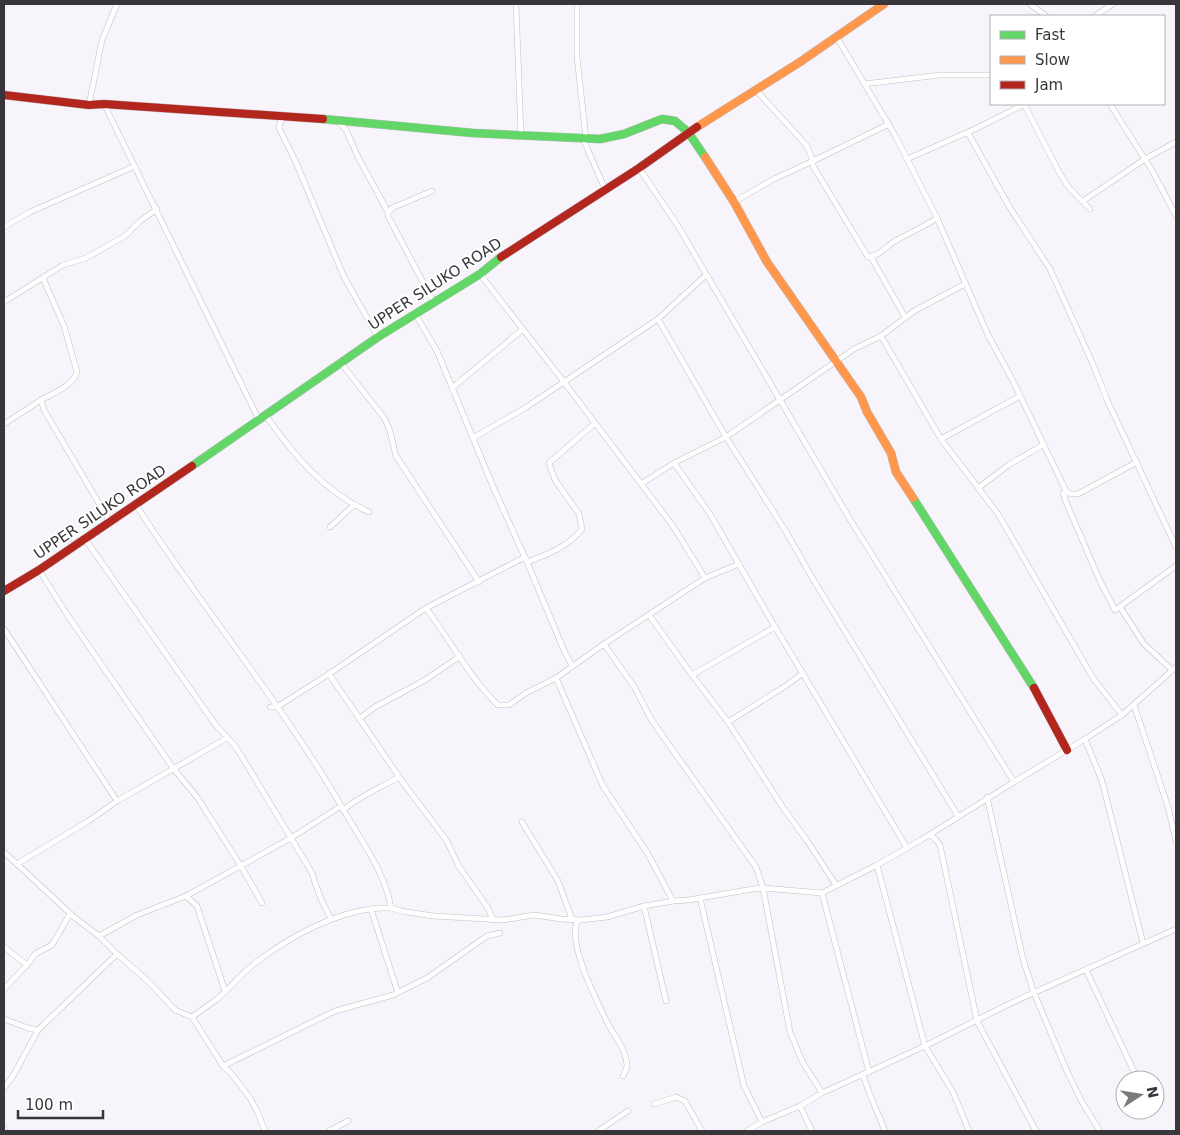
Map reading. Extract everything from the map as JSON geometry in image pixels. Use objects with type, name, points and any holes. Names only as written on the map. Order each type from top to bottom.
[{"type":"street","points":[[89,105],[102,40],[117,4]]},
{"type":"street","points":[[516,4],[521,136]]},
{"type":"street","points":[[577,4],[577,57],[585,139],[605,189]]},
{"type":"street","name":"UPPER SILUKO ROAD","points":[[4,591],[39,570],[136,505],[378,337],[480,274],[504,255],[639,168],[688,132],[800,62],[884,4]]},
{"type":"street","points":[[1030,4],[1045,15]]},
{"type":"street","points":[[1096,15],[1113,4]]},
{"type":"street","points":[[836,36],[889,124],[907,159],[937,218],[988,335],[1066,491],[1071,494]]},
{"type":"street","points":[[864,84],[940,76],[990,75]]},
{"type":"street","points":[[756,90],[807,146],[813,166],[851,231],[868,257],[871,257],[905,317]]},
{"type":"street","points":[[4,95],[89,105],[104,104],[284,116],[521,136],[585,139],[624,134],[662,119],[675,121],[688,132],[734,202],[767,262],[861,397],[866,412],[891,453],[896,472],[1034,688],[1067,750]]},
{"type":"street","points":[[104,104],[262,418],[312,473],[352,507],[369,512]]},
{"type":"street","points":[[907,159],[968,133],[1022,105]]},
{"type":"street","points":[[1025,105],[1060,174],[1070,190],[1090,210]]},
{"type":"street","points":[[1111,105],[1145,159],[1176,216]]},
{"type":"street","points":[[284,116],[279,128],[295,160],[344,277],[378,337]]},
{"type":"street","points":[[337,120],[346,130],[359,159],[434,303]]},
{"type":"street","points":[[734,202],[772,180],[889,124]]},
{"type":"street","points":[[968,133],[1010,208],[1050,269],[1108,402],[1176,547]]},
{"type":"street","points":[[1082,201],[1145,159],[1176,142]]},
{"type":"street","points":[[4,227],[30,212],[135,166]]},
{"type":"street","points":[[639,168],[678,226],[781,398],[851,521],[1014,782]]},
{"type":"street","points":[[388,212],[392,208],[432,191]]},
{"type":"street","points":[[4,302],[64,265],[86,258],[125,236],[156,209]]},
{"type":"street","points":[[871,257],[937,218]]},
{"type":"street","points":[[480,274],[641,484],[682,540],[705,578]]},
{"type":"street","points":[[473,438],[525,408],[658,319],[706,275]]},
{"type":"street","points":[[4,424],[70,383],[75,378],[77,372],[64,326],[42,278]]},
{"type":"street","points":[[641,484],[674,463],[726,437],[854,349],[882,336],[905,317],[965,284]]},
{"type":"street","points":[[416,315],[437,352],[572,666]]},
{"type":"street","points":[[658,319],[726,437],[780,522],[958,816]]},
{"type":"street","points":[[452,388],[522,330]]},
{"type":"street","points":[[882,336],[940,439],[998,514],[1093,678],[1122,715]]},
{"type":"street","points":[[341,363],[385,419],[396,456],[479,582]]},
{"type":"street","points":[[940,439],[1020,396]]},
{"type":"street","points":[[41,400],[44,410],[110,522]]},
{"type":"street","points":[[270,707],[277,707],[329,674],[426,608],[526,560],[546,555],[576,537],[582,528],[579,514],[555,480],[549,463],[594,424]]},
{"type":"street","points":[[978,488],[1010,464],[1043,445]]},
{"type":"street","points":[[1137,462],[1078,494],[1063,493],[1100,581],[1115,610],[1176,566]]},
{"type":"street","points":[[674,463],[710,514],[907,848]]},
{"type":"street","points":[[136,505],[161,544],[277,707],[342,808],[372,857],[388,893],[390,908]]},
{"type":"street","points":[[85,538],[215,724],[235,746],[311,871],[331,919]]},
{"type":"street","points":[[426,608],[459,655],[468,672],[498,705],[509,705],[526,693],[556,678],[705,578],[739,564]]},
{"type":"street","points":[[39,570],[68,616],[174,768],[197,797],[262,903]]},
{"type":"street","points":[[192,1017],[218,998],[253,965],[278,948],[331,919],[357,911],[390,908],[401,912],[433,916],[493,920],[515,919],[535,915],[561,920],[578,920],[607,917],[644,906],[762,888],[822,893],[930,835],[987,798],[1085,740],[1122,715],[1174,668],[1144,644],[1120,607]]},
{"type":"street","points":[[649,615],[728,722],[836,886]]},
{"type":"street","points":[[692,675],[775,627]]},
{"type":"street","points":[[4,629],[116,801]]},
{"type":"street","points":[[604,644],[635,688],[651,719],[756,866],[790,1032],[802,1061],[822,1093]]},
{"type":"street","points":[[359,718],[375,707],[425,680],[459,655]]},
{"type":"street","points":[[728,722],[803,673]]},
{"type":"street","points":[[329,674],[399,777],[447,841],[458,865],[488,908],[493,920]]},
{"type":"street","points":[[556,678],[603,786],[648,854],[673,901]]},
{"type":"street","points":[[1134,704],[1168,807],[1176,841]]},
{"type":"street","points":[[16,864],[87,822],[116,801],[227,738]]},
{"type":"street","points":[[1085,740],[1102,781],[1143,943]]},
{"type":"street","points":[[99,936],[137,916],[186,896],[399,777]]},
{"type":"street","points":[[987,798],[1023,959],[1034,993],[1070,1078],[1100,1131]]},
{"type":"street","points":[[522,822],[558,880],[572,919]]},
{"type":"street","points":[[930,835],[936,839],[940,846],[977,1021],[1036,1131]]},
{"type":"street","points":[[4,854],[70,914],[99,936],[150,983],[175,1010],[192,1017],[223,1066],[250,1098],[265,1131]]},
{"type":"street","points":[[877,865],[925,1046],[953,1092],[969,1131]]},
{"type":"street","points":[[822,893],[869,1092],[886,1131]]},
{"type":"street","points":[[186,896],[197,906],[225,991]]},
{"type":"street","points":[[700,898],[744,1086],[762,1122]]},
{"type":"street","points":[[644,906],[666,1001]]},
{"type":"street","points":[[371,909],[397,990]]},
{"type":"street","points":[[4,988],[27,965],[34,954],[52,945],[70,914]]},
{"type":"street","points":[[578,920],[575,929],[576,947],[591,988],[624,1053],[627,1067],[623,1076]]},
{"type":"street","points":[[750,1131],[762,1122],[800,1106],[822,1093],[866,1074],[1034,993],[1176,929]]},
{"type":"street","points":[[223,1066],[335,1012],[393,995],[427,978],[487,936],[500,933]]},
{"type":"street","points":[[4,947],[27,965]]},
{"type":"street","points":[[4,1088],[13,1076],[38,1030],[117,954]]},
{"type":"street","points":[[1086,970],[1133,1070]]},
{"type":"street","points":[[4,1018],[38,1030]]},
{"type":"street","points":[[654,1104],[676,1097],[685,1101],[702,1131]]},
{"type":"street","points":[[800,1106],[812,1131]]},
{"type":"street","points":[[598,1131],[628,1111]]},
{"type":"street","points":[[329,1131],[348,1121]]},
{"type":"traffic: fast","points":[[323,119],[473,133],[600,139],[624,134],[662,119],[675,121],[688,132],[705,157]]},
{"type":"traffic: fast","points":[[192,466],[378,337],[480,274],[501,257]]},
{"type":"traffic: fast","points":[[913,498],[1034,688]]},
{"type":"traffic: slow","points":[[697,127],[800,62],[884,4]]},
{"type":"traffic: slow","points":[[705,157],[734,202],[767,262],[861,397],[867,412],[891,453],[896,472],[913,498]]},
{"type":"traffic: jam","points":[[4,95],[89,105],[104,104],[323,119]]},
{"type":"traffic: jam","points":[[501,257],[639,168],[697,127]]},
{"type":"traffic: jam","points":[[4,591],[39,570],[192,466]]},
{"type":"traffic: jam","points":[[1034,688],[1067,750]]}]
